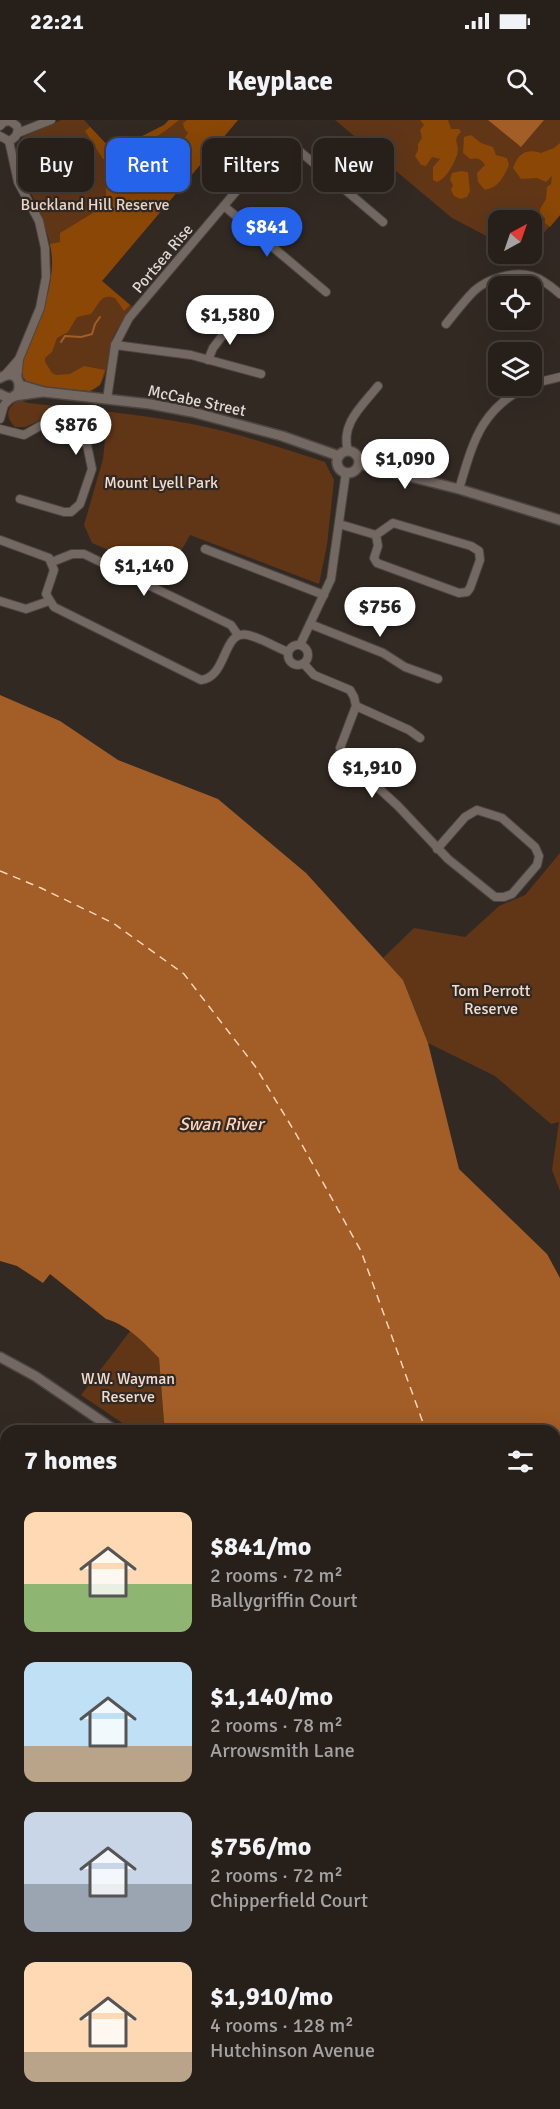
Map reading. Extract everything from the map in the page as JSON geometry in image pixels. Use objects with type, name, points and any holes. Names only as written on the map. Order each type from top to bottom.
[{"type":"street","points":[[9,141],[18,133],[51,120]]},
{"type":"street","points":[[4,122],[15,124],[18,133]]},
{"type":"street","points":[[0,136],[9,141],[18,182],[39,221],[45,248],[46,277],[40,308],[19,359],[19,391],[4,405],[0,419]]},
{"type":"street","name":"Portsea Rise","points":[[107,399],[115,345],[129,318],[271,150],[278,145],[286,144],[297,149],[383,222]]},
{"type":"street","points":[[224,206],[326,291]]},
{"type":"street","points":[[446,324],[475,291],[486,282],[500,278],[515,275],[532,276],[548,284],[560,294]]},
{"type":"street","points":[[208,360],[213,348],[232,323]]},
{"type":"street","points":[[115,345],[174,353],[261,374]]},
{"type":"street","points":[[2,376],[19,359]]},
{"type":"street","name":"McCabe Street","points":[[2,376],[12,375],[19,382],[44,392],[192,412],[343,453]]},
{"type":"street","points":[[542,382],[560,377]]},
{"type":"street","points":[[359,464],[353,472],[346,472],[338,466],[350,422],[378,386]]},
{"type":"street","name":"McCabe Street","points":[[0,394],[13,397],[44,392]]},
{"type":"street","points":[[459,489],[480,428],[494,410],[510,396]]},
{"type":"street","points":[[0,429],[24,435],[40,426],[48,426],[75,434],[87,445],[92,469],[80,504],[76,509],[72,512],[64,512],[20,499]]},
{"type":"street","points":[[343,453],[357,456],[359,464]]},
{"type":"street","points":[[359,464],[459,489],[560,520]]},
{"type":"street","points":[[300,645],[330,579],[346,472]]},
{"type":"street","points":[[339,524],[376,535],[393,524],[476,548],[480,555],[470,588],[467,592],[459,593],[383,566],[374,558],[378,546],[376,535]]},
{"type":"street","points":[[0,540],[49,558],[54,570],[46,594],[54,608],[201,680],[214,675],[232,640],[238,635],[247,634],[288,652]]},
{"type":"street","points":[[205,549],[324,596]]},
{"type":"street","points":[[52,562],[72,554],[84,554],[231,625],[238,635]]},
{"type":"street","points":[[0,601],[26,609],[49,601]]},
{"type":"street","points":[[310,624],[383,653],[405,667],[438,680]]},
{"type":"street","points":[[300,645],[308,652],[308,659],[304,664],[298,666],[291,664],[288,652],[291,647],[300,645]]},
{"type":"street","points":[[304,664],[315,675],[350,690],[354,697],[356,706],[340,748],[346,758],[398,806],[437,849],[495,897],[512,894],[537,865],[539,856],[535,847],[502,818],[477,810],[465,817],[437,849]]},
{"type":"street","points":[[356,706],[409,730],[420,738]]},
{"type":"street","points":[[0,1357],[35,1376],[107,1425]]},
{"type":"green space","name":"Buckland Hill Reserve","points":[[61,120],[84,120],[106,144],[106,192],[177,192],[102,281],[134,308],[121,323],[112,340],[101,383],[90,391],[37,386],[23,377],[23,363],[46,300],[52,269],[51,249],[45,227],[30,192],[94,192],[94,138],[23,137]]},
{"type":"green space","name":"Buckland Hill Reserve","points":[[169,120],[238,120],[223,138],[202,138],[202,163],[190,177],[190,138],[138,138]]},
{"type":"green space","points":[[335,120],[560,120],[560,215],[542,235],[542,210],[488,210],[488,237],[452,218],[394,169],[394,138],[356,138]]},
{"type":"green space","name":"Mount Lyell Park","points":[[19,400],[192,424],[243,436],[325,462],[334,480],[327,545],[319,584],[190,535],[175,562],[165,559],[158,571],[92,543],[84,525],[103,459],[106,429],[93,417],[65,409],[62,425],[41,420],[25,427],[15,427],[8,412],[11,406]]},
{"type":"green space","name":"Tom Perrott Reserve","points":[[560,853],[560,1191],[552,1170],[559,1122],[551,1124],[495,1076],[428,1043],[403,980],[383,958],[414,928],[465,937],[499,906],[525,895]]},
{"type":"green space","name":"W.W. Wayman Reserve","points":[[131,1330],[159,1358],[165,1425],[125,1425],[81,1395]]},
{"type":"shaded area","points":[[169,120],[179,120],[154,138],[138,138]]},
{"type":"shaded area","points":[[187,120],[238,120],[223,138],[202,138],[202,163],[190,177],[190,138],[185,138],[188,133],[183,123]]},
{"type":"shaded area","points":[[420,120],[448,120],[451,129],[459,129],[461,132],[456,140],[458,151],[454,163],[446,175],[437,182],[433,180],[433,167],[440,159],[432,157],[426,166],[421,165],[415,156],[422,138],[420,130],[424,125]]},
{"type":"shaded area","points":[[90,127],[106,144],[106,160],[103,159],[94,145],[94,138],[90,138],[85,131]]},
{"type":"shaded area","points":[[471,135],[481,143],[493,147],[496,155],[507,158],[509,165],[505,174],[490,189],[485,190],[478,182],[477,173],[485,165],[480,160],[470,159],[463,153],[464,137]]},
{"type":"shaded area","points":[[560,143],[560,215],[550,227],[545,223],[540,209],[546,199],[547,187],[551,184],[552,176],[546,182],[537,178],[521,179],[513,168],[520,155],[524,153],[531,151],[541,153]]},
{"type":"shaded area","points":[[468,172],[470,191],[467,197],[461,199],[454,196],[450,180],[452,173]]},
{"type":"shaded area","points":[[106,192],[177,192],[102,281],[130,305],[124,311],[115,298],[103,298],[91,314],[77,317],[68,332],[57,338],[52,352],[45,358],[52,373],[56,375],[70,374],[84,366],[105,370],[100,385],[90,391],[44,387],[26,381],[21,368],[48,292],[52,260],[50,244],[60,242],[60,233],[106,205]]},
{"type":"water","points":[[488,120],[544,120],[521,147]]},
{"type":"water","name":"Swan River","points":[[0,695],[60,721],[118,760],[218,799],[306,873],[403,980],[428,1043],[459,1169],[547,1254],[560,1278],[560,1425],[165,1425],[159,1358],[135,1335],[121,1325],[106,1319],[50,1274],[43,1283],[17,1266],[0,1261]]},
{"type":"waterway","points":[[61,342],[65,336],[81,337],[92,334],[100,317]]},
{"type":"ferry route","points":[[0,871],[113,923],[184,974],[255,1066],[361,1251],[424,1425]]}]
